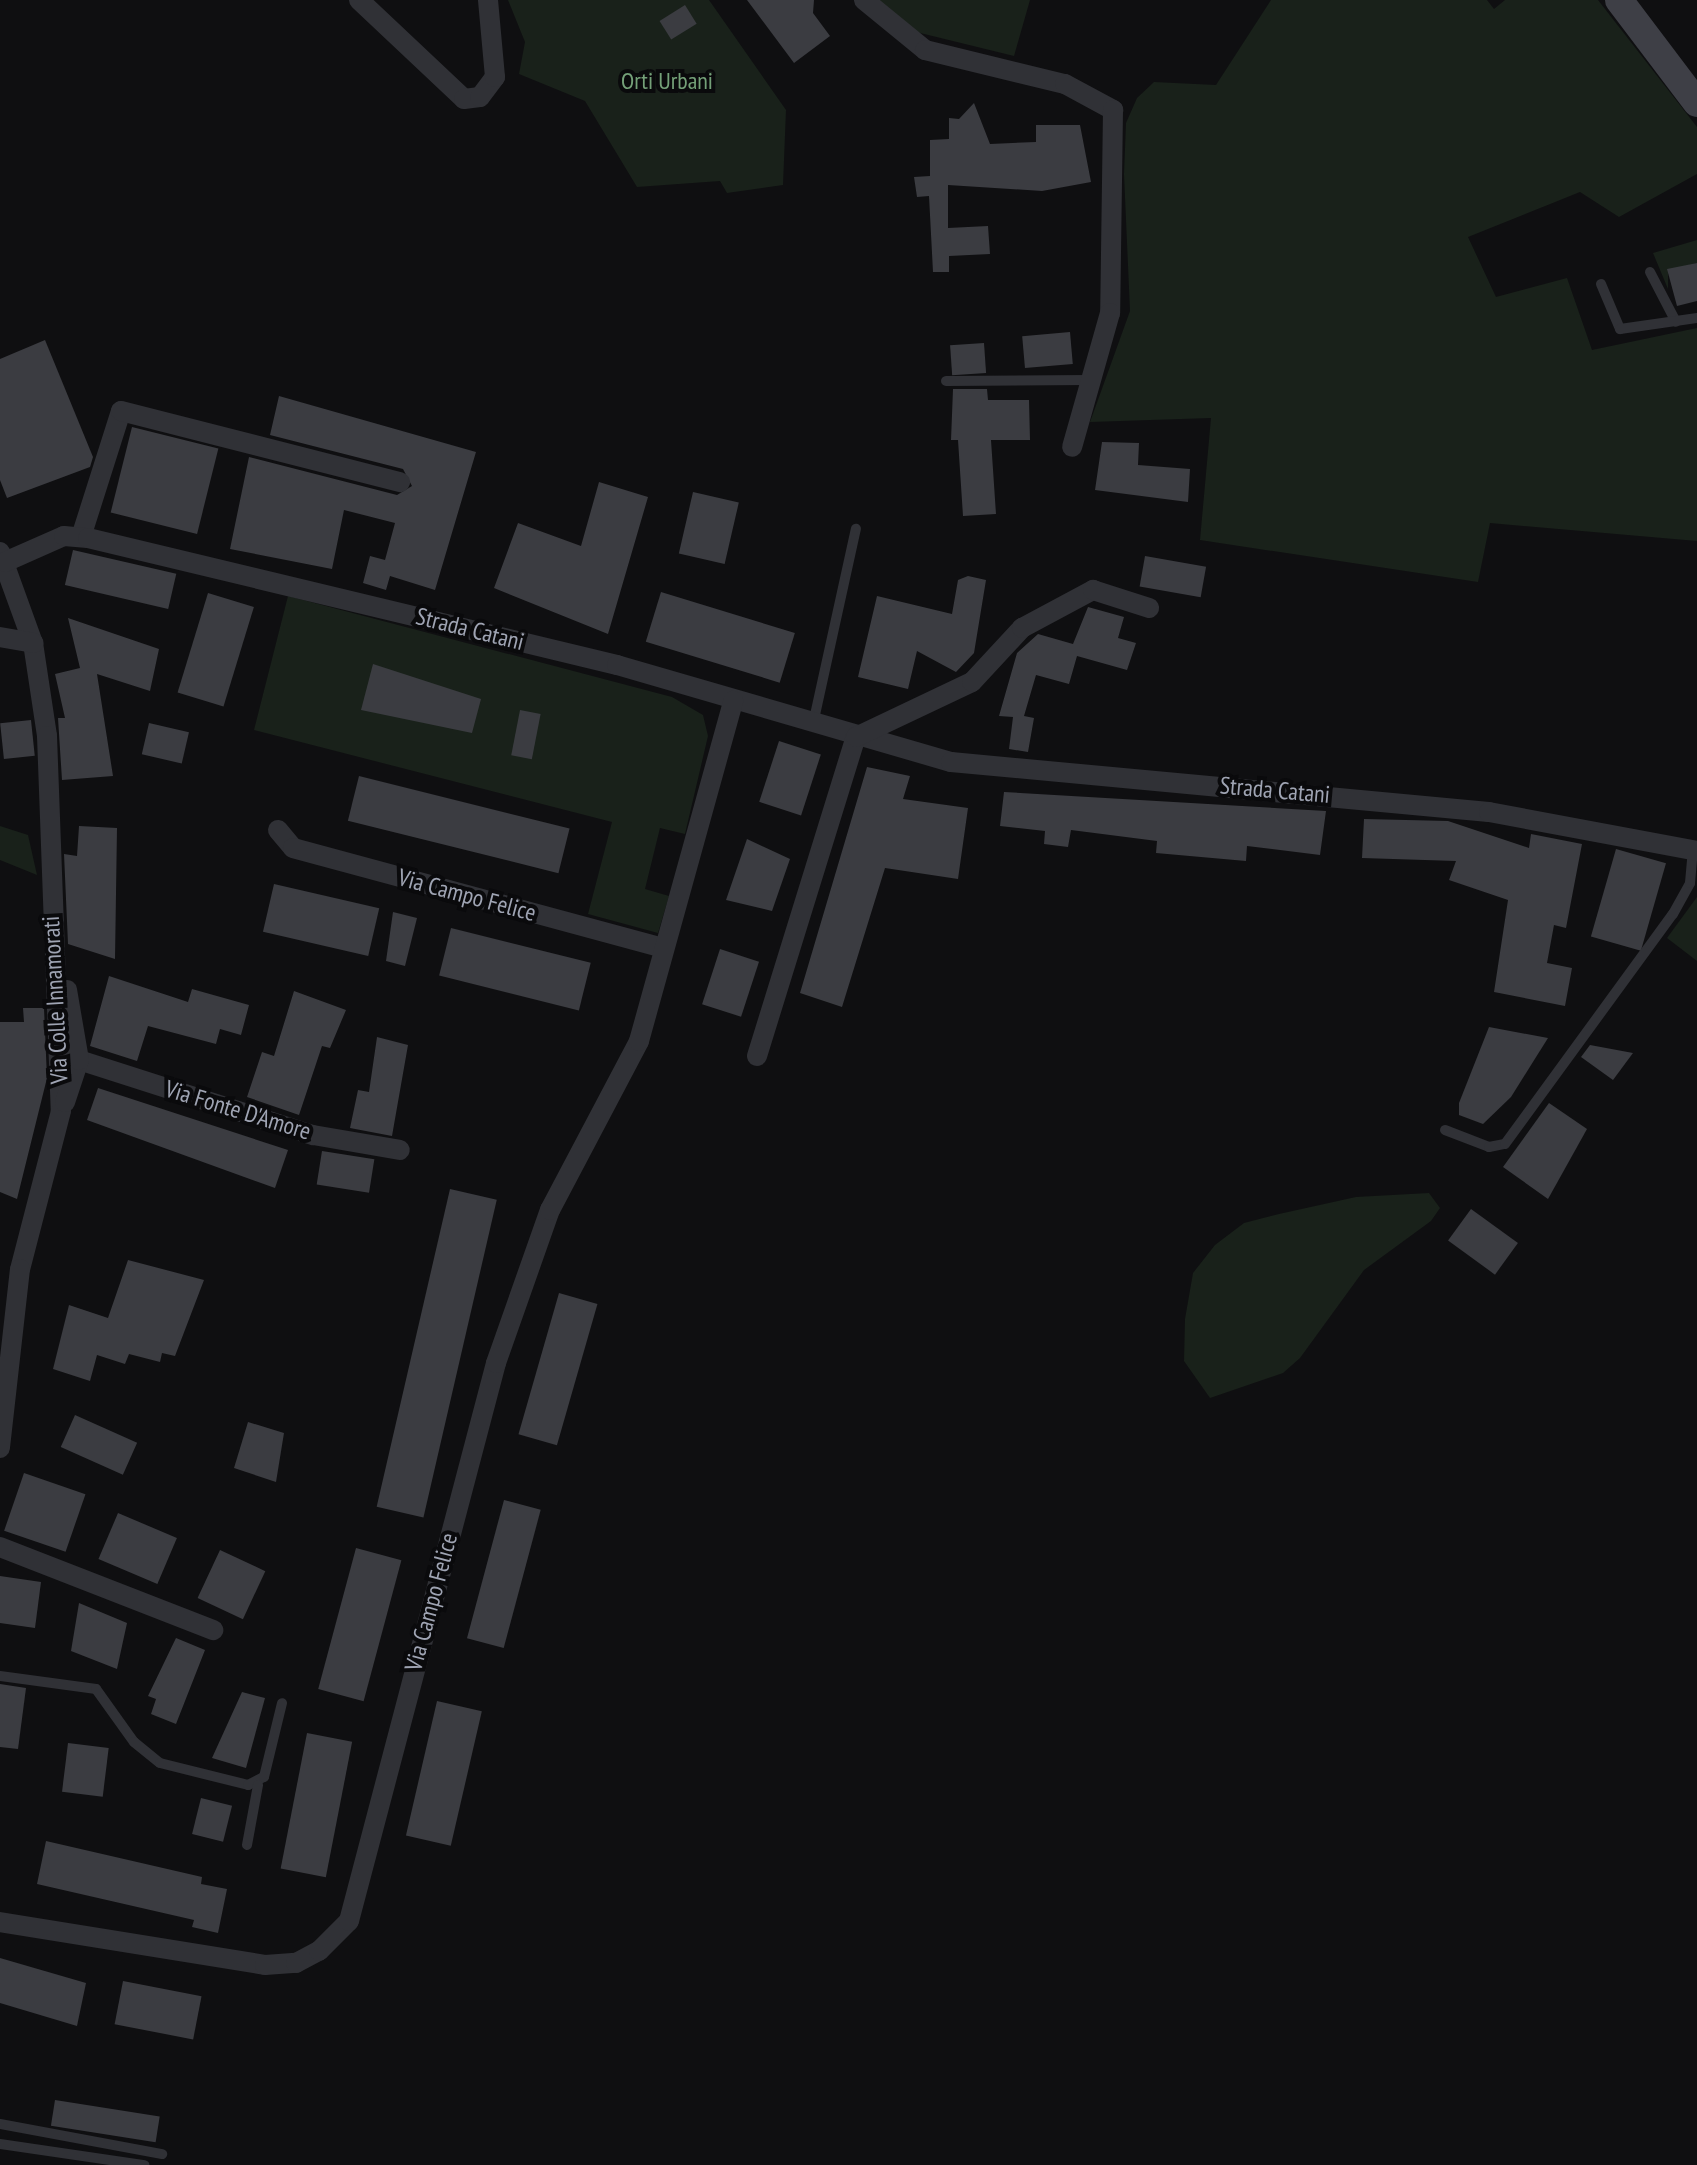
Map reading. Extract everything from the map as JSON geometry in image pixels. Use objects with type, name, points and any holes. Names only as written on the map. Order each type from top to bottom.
[{"type":"street","points":[[359,0],[449,91],[472,99],[495,77],[484,19],[488,0]]},
{"type":"street","points":[[864,0],[925,50],[1065,84],[1113,110],[1113,289],[1072,447]]},
{"type":"street","points":[[1619,0],[1697,103]]},
{"type":"street","points":[[81,537],[121,411],[400,482]]},
{"type":"street","name":"Strada Catani","points":[[2,557],[64,536],[81,537],[617,665],[856,737],[984,768],[1394,801],[1531,818],[1695,850]]},
{"type":"street","name":"Via Colle Innamorati","points":[[0,1448],[20,1269],[61,1111],[47,736],[33,643],[2,557]]},
{"type":"street","points":[[757,1056],[856,737],[972,682],[1022,628],[1093,590],[1149,608]]},
{"type":"street","points":[[0,637],[33,643]]},
{"type":"street","name":"Via Campo Felice","points":[[0,1922],[265,1965],[296,1963],[334,1940],[349,1921],[496,1363],[550,1210],[639,1041],[733,701]]},
{"type":"street","name":"Via Campo Felice","points":[[278,830],[293,848],[664,948]]},
{"type":"street","points":[[55,976],[66,982],[79,1060],[61,1111]]},
{"type":"street","name":"Via Fonte D'Amore","points":[[79,1060],[313,1135],[400,1150]]},
{"type":"street","points":[[0,1547],[213,1630]]},
{"type":"lane","points":[[1650,272],[1676,322]]},
{"type":"lane","points":[[1601,284],[1620,329],[1697,318]]},
{"type":"lane","points":[[946,381],[1089,380]]},
{"type":"lane","points":[[813,724],[856,529]]},
{"type":"lane","name":"Strada Catani","points":[[1445,1130],[1489,1147],[1505,1144],[1673,914],[1690,883],[1695,850]]},
{"type":"lane","points":[[0,1676],[96,1689],[134,1742],[160,1763],[258,1785]]},
{"type":"lane","points":[[247,1845],[258,1785],[282,1703]]},
{"type":"lane","points":[[0,2124],[162,2154]]},
{"type":"lane","points":[[0,2144],[144,2165]]},
{"type":"green space","name":"Orti Urbani","points":[[508,0],[709,0],[786,110],[783,185],[727,193],[720,181],[637,187],[585,101],[519,74],[525,42]]},
{"type":"green space","points":[[879,0],[1030,0],[1014,56],[908,30]]},
{"type":"green space","points":[[1271,0],[1487,0],[1494,9],[1505,0],[1598,0],[1697,127],[1697,174],[1619,217],[1580,192],[1468,237],[1496,297],[1567,278],[1592,350],[1697,328],[1697,541],[1490,523],[1478,582],[1200,540],[1211,418],[1090,422],[1130,311],[1124,174],[1126,123],[1137,98],[1154,82],[1216,85]]},
{"type":"green space","points":[[1697,240],[1697,263],[1668,270],[1668,289],[1653,253]]},
{"type":"green space","points":[[288,596],[672,697],[703,715],[708,736],[685,834],[660,828],[645,889],[669,896],[658,933],[588,914],[612,822],[254,730]]},
{"type":"green space","points":[[0,826],[28,835],[37,875],[0,860]]},
{"type":"green space","points":[[1697,897],[1697,961],[1667,938]]},
{"type":"green space","points":[[1429,1193],[1440,1208],[1431,1221],[1364,1270],[1300,1358],[1283,1373],[1210,1398],[1184,1361],[1185,1319],[1193,1273],[1215,1245],[1244,1223],[1279,1214],[1356,1197]]},
{"type":"building","points":[[747,0],[814,0],[813,13],[830,36],[794,63]]},
{"type":"building","points":[[685,5],[697,24],[671,40],[660,21]]},
{"type":"building","points":[[974,103],[990,144],[1036,142],[1036,125],[1080,125],[1091,182],[1042,191],[948,185],[948,228],[988,226],[990,254],[949,256],[949,272],[933,272],[929,196],[917,197],[914,177],[930,176],[930,140],[949,139],[949,118],[959,119]]},
{"type":"building","points":[[1697,263],[1697,301],[1677,306],[1667,269]]},
{"type":"building","points":[[1070,332],[1073,364],[1025,368],[1022,336]]},
{"type":"building","points":[[45,340],[93,457],[90,467],[7,498],[0,480],[0,359]]},
{"type":"building","points":[[984,343],[986,373],[952,375],[950,345]]},
{"type":"building","points":[[953,389],[987,389],[988,400],[1029,400],[1030,440],[991,440],[996,514],[963,516],[958,440],[951,440]]},
{"type":"building","points":[[279,396],[476,452],[435,590],[390,576],[386,590],[363,583],[370,556],[385,560],[395,523],[344,510],[332,569],[230,549],[249,457],[397,495],[412,486],[403,469],[270,435]]},
{"type":"building","points":[[132,427],[218,449],[197,534],[111,512]]},
{"type":"building","points":[[1102,442],[1139,443],[1138,465],[1190,469],[1188,502],[1095,490]]},
{"type":"building","points":[[599,482],[648,497],[608,634],[494,588],[518,523],[581,546]]},
{"type":"building","points":[[693,492],[739,503],[725,564],[679,553]]},
{"type":"building","points":[[73,550],[176,574],[168,609],[65,585]]},
{"type":"building","points":[[1145,556],[1206,567],[1201,597],[1140,587]]},
{"type":"building","points":[[968,576],[986,580],[974,653],[956,672],[917,651],[908,689],[858,677],[877,596],[952,614],[958,580]]},
{"type":"building","points":[[661,592],[795,633],[780,683],[646,642]]},
{"type":"building","points":[[208,593],[254,607],[223,706],[178,692]]},
{"type":"building","points":[[1088,607],[1124,617],[1118,638],[1136,643],[1127,670],[1077,656],[1069,684],[1036,675],[1024,716],[1034,718],[1028,752],[1009,749],[1013,717],[999,716],[1017,653],[1038,634],[1073,644]]},
{"type":"building","points":[[68,618],[159,649],[150,691],[97,674],[113,776],[62,780],[58,718],[65,718],[55,674],[80,668]]},
{"type":"building","points":[[373,664],[481,699],[472,733],[361,710]]},
{"type":"building","points":[[520,710],[541,714],[532,759],[511,755]]},
{"type":"building","points":[[31,720],[35,756],[4,759],[0,723]]},
{"type":"building","points":[[149,723],[189,732],[182,763],[142,754]]},
{"type":"building","points":[[779,741],[821,755],[801,815],[759,802]]},
{"type":"building","points":[[867,767],[910,776],[903,799],[968,808],[958,879],[885,868],[842,1007],[800,993]]},
{"type":"building","points":[[359,776],[570,828],[558,873],[348,821]]},
{"type":"building","points":[[1004,792],[1326,811],[1320,855],[1247,846],[1246,861],[1156,853],[1157,841],[1071,830],[1068,847],[1044,844],[1045,831],[1000,826]]},
{"type":"building","points":[[1364,819],[1448,821],[1529,848],[1531,834],[1582,844],[1566,928],[1554,925],[1547,963],[1572,968],[1565,1006],[1494,992],[1508,900],[1449,880],[1456,861],[1362,858]]},
{"type":"building","points":[[79,826],[117,828],[115,959],[68,944],[64,854],[77,856]]},
{"type":"building","points":[[747,839],[790,859],[772,911],[726,900]]},
{"type":"building","points":[[1616,849],[1666,863],[1641,951],[1591,936]]},
{"type":"building","points":[[274,884],[379,908],[368,956],[263,932]]},
{"type":"building","points":[[393,912],[417,918],[405,966],[386,961]]},
{"type":"building","points":[[451,928],[591,963],[579,1010],[439,976]]},
{"type":"building","points":[[720,949],[759,962],[741,1017],[702,1004]]},
{"type":"building","points":[[109,976],[188,1002],[192,989],[249,1005],[241,1035],[220,1029],[216,1044],[148,1026],[137,1061],[90,1046]]},
{"type":"building","points":[[294,991],[346,1010],[330,1048],[322,1046],[299,1115],[247,1097],[262,1052],[274,1056]]},
{"type":"building","points":[[23,1008],[44,1008],[47,1078],[17,1199],[0,1192],[0,1022],[24,1022]]},
{"type":"building","points":[[1489,1027],[1548,1038],[1511,1097],[1483,1124],[1459,1115],[1459,1103]]},
{"type":"building","points":[[377,1037],[408,1045],[392,1136],[350,1128],[358,1090],[369,1092]]},
{"type":"building","points":[[1590,1045],[1633,1053],[1613,1080],[1581,1057]]},
{"type":"building","points":[[98,1088],[288,1150],[275,1188],[87,1120]]},
{"type":"building","points":[[1549,1103],[1587,1129],[1548,1199],[1503,1167]]},
{"type":"building","points":[[322,1151],[374,1159],[369,1193],[317,1185]]},
{"type":"building","points":[[450,1189],[497,1200],[423,1517],[377,1507]]},
{"type":"building","points":[[1471,1209],[1518,1243],[1495,1275],[1448,1241]]},
{"type":"building","points":[[128,1260],[204,1280],[175,1356],[162,1353],[160,1362],[129,1354],[125,1364],[97,1355],[90,1381],[53,1369],[69,1305],[108,1318]]},
{"type":"building","points":[[559,1293],[597,1304],[557,1445],[518,1434]]},
{"type":"building","points":[[75,1415],[137,1443],[123,1475],[61,1447]]},
{"type":"building","points":[[248,1422],[284,1433],[276,1482],[234,1468]]},
{"type":"building","points":[[24,1473],[85,1494],[66,1552],[4,1531]]},
{"type":"building","points":[[504,1500],[541,1510],[504,1648],[467,1638]]},
{"type":"building","points":[[118,1513],[177,1538],[157,1584],[98,1559]]},
{"type":"building","points":[[356,1548],[401,1560],[364,1701],[318,1689]]},
{"type":"building","points":[[220,1550],[265,1571],[243,1619],[198,1598]]},
{"type":"building","points":[[0,1576],[41,1582],[35,1628],[0,1623]]},
{"type":"building","points":[[79,1603],[127,1623],[117,1669],[71,1651]]},
{"type":"building","points":[[176,1638],[205,1650],[176,1724],[151,1714],[156,1699],[148,1696]]},
{"type":"building","points":[[0,1684],[26,1688],[18,1749],[0,1747]]},
{"type":"building","points":[[242,1692],[265,1698],[246,1768],[212,1758]]},
{"type":"building","points":[[437,1701],[482,1711],[451,1846],[406,1835]]},
{"type":"building","points":[[307,1733],[352,1742],[326,1877],[281,1868]]},
{"type":"building","points":[[68,1743],[109,1748],[103,1797],[62,1792]]},
{"type":"building","points":[[201,1798],[232,1806],[223,1842],[192,1834]]},
{"type":"building","points":[[46,1841],[202,1877],[201,1884],[227,1889],[218,1933],[192,1927],[194,1920],[37,1884]]},
{"type":"building","points":[[0,1958],[86,1983],[77,2026],[0,2003]]},
{"type":"building","points":[[123,1981],[202,1996],[193,2039],[115,2024]]},
{"type":"building","points":[[55,2100],[160,2117],[156,2142],[51,2126]]}]
